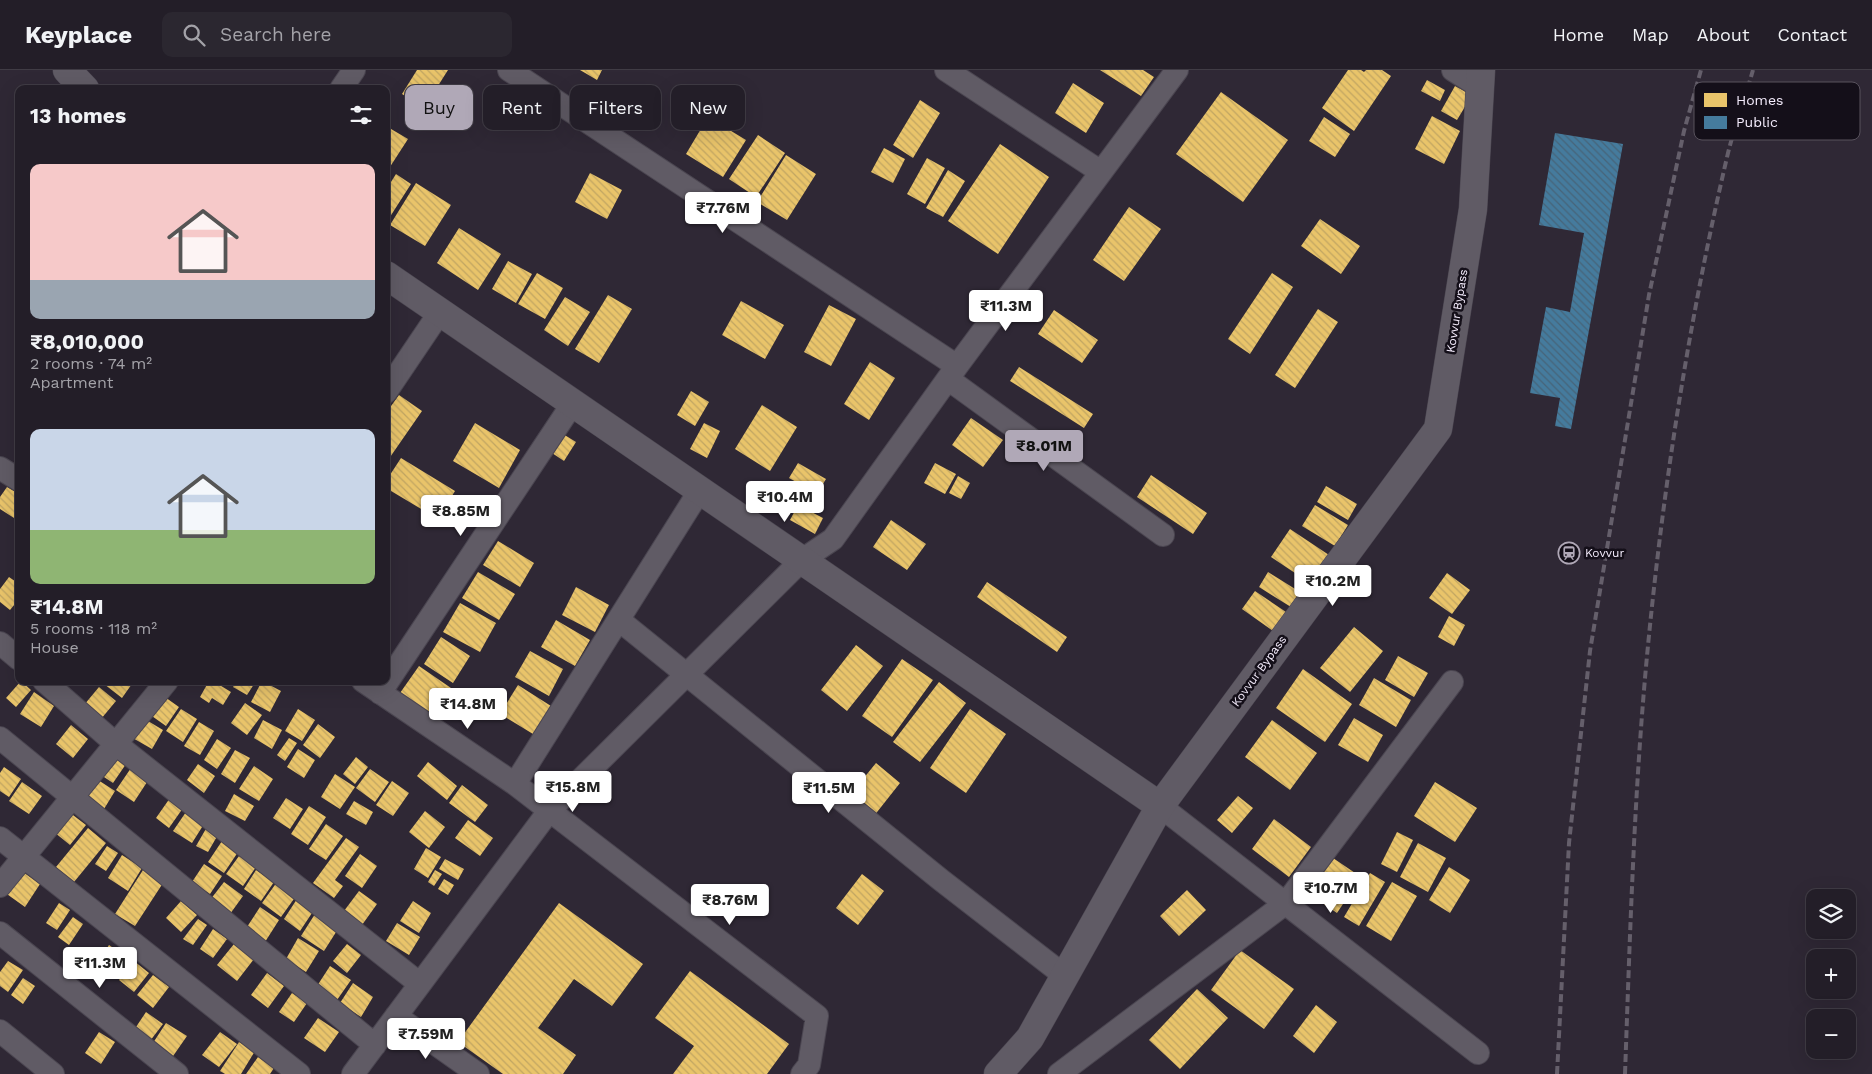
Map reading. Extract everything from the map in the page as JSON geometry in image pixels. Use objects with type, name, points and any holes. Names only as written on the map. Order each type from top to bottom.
[{"type":"street","points":[[67,70],[81,85]]},
{"type":"street","points":[[344,85],[354,70]]},
{"type":"street","points":[[509,70],[953,372],[1163,535]]},
{"type":"street","points":[[946,70],[1101,172]]},
{"type":"street","points":[[354,1074],[548,811],[802,560],[833,539],[953,372],[1177,70]]},
{"type":"street","points":[[1453,70],[1480,79]]},
{"type":"street","name":"Kovvur Bypass","points":[[998,1074],[1030,1038],[1160,806],[1438,429],[1473,209],[1480,79]]},
{"type":"street","points":[[390,278],[1160,806],[1478,1052]]},
{"type":"street","points":[[390,386],[440,312]]},
{"type":"street","points":[[390,662],[573,403]]},
{"type":"street","points":[[0,468],[15,477]]},
{"type":"street","points":[[516,784],[700,490]]},
{"type":"street","points":[[619,620],[1064,976]]},
{"type":"street","points":[[0,643],[15,656]]},
{"type":"street","points":[[1059,1074],[1286,903],[1452,682]]},
{"type":"street","points":[[49,685],[116,744],[420,984]]},
{"type":"street","points":[[0,886],[164,685]]},
{"type":"street","points":[[372,687],[516,784],[548,811],[817,1016],[809,1065],[802,1074]]},
{"type":"street","points":[[0,738],[375,1045]]},
{"type":"street","points":[[0,838],[299,1074]]},
{"type":"street","points":[[0,933],[177,1074]]},
{"type":"street","points":[[396,1016],[478,1074]]},
{"type":"street","points":[[0,1031],[53,1074]]},
{"type":"building: Homes","points":[[417,70],[448,70],[439,85],[408,85]]},
{"type":"building: Homes","points":[[580,70],[602,70],[597,80]]},
{"type":"building: Homes","points":[[1100,70],[1143,70],[1154,77],[1141,96]]},
{"type":"building: Homes","points":[[1348,70],[1361,70],[1364,72],[1366,70],[1382,70],[1391,76],[1354,131],[1322,108]]},
{"type":"building: Homes","points":[[1427,80],[1445,90],[1440,101],[1421,91]]},
{"type":"building: Homes","points":[[1073,83],[1104,103],[1086,133],[1055,113]]},
{"type":"building: Homes","points":[[1455,86],[1472,95],[1457,120],[1441,111]]},
{"type":"building: Homes","points":[[1221,92],[1288,140],[1243,202],[1176,154]]},
{"type":"building: Homes","points":[[920,100],[940,113],[913,158],[893,145]]},
{"type":"building: Homes","points":[[1432,116],[1460,131],[1444,164],[1415,149]]},
{"type":"building: Homes","points":[[1324,117],[1350,134],[1335,157],[1309,141]]},
{"type":"building: Homes","points":[[390,128],[408,139],[390,167]]},
{"type":"building: Homes","points":[[700,130],[729,130],[746,140],[723,177],[686,154]]},
{"type":"building: Homes","points":[[758,135],[785,153],[756,197],[729,179]]},
{"type":"building: Homes","points":[[1000,144],[1049,177],[998,254],[948,221]]},
{"type":"building: Homes","points":[[884,148],[905,159],[893,183],[871,172]]},
{"type":"building: Homes","points":[[786,155],[816,174],[787,220],[757,202]]},
{"type":"building: Homes","points":[[927,158],[945,168],[925,204],[907,194]]},
{"type":"building: Homes","points":[[948,170],[965,181],[943,217],[926,208]]},
{"type":"building: Homes","points":[[590,173],[622,190],[607,219],[575,202]]},
{"type":"building: Homes","points":[[396,174],[411,184],[390,217],[390,184]]},
{"type":"building: Homes","points":[[416,183],[451,205],[425,246],[390,225]]},
{"type":"building: Homes","points":[[1129,207],[1161,229],[1124,281],[1093,260]]},
{"type":"building: Homes","points":[[1320,219],[1360,246],[1341,274],[1301,246]]},
{"type":"building: Homes","points":[[459,228],[501,254],[478,290],[437,263]]},
{"type":"building: Homes","points":[[508,261],[532,274],[516,303],[492,289]]},
{"type":"building: Homes","points":[[537,273],[563,288],[545,319],[518,304]]},
{"type":"building: Homes","points":[[1272,273],[1293,287],[1250,354],[1228,339]]},
{"type":"building: Homes","points":[[608,295],[632,309],[599,363],[575,349]]},
{"type":"building: Homes","points":[[565,297],[590,312],[568,346],[544,330]]},
{"type":"building: Homes","points":[[741,301],[784,325],[765,359],[722,335]]},
{"type":"building: Homes","points":[[829,305],[856,319],[831,366],[804,352]]},
{"type":"building: Homes","points":[[1318,309],[1338,322],[1295,388],[1275,375]]},
{"type":"building: Homes","points":[[1054,310],[1098,340],[1082,363],[1038,334]]},
{"type":"building: Homes","points":[[870,362],[895,378],[869,420],[844,404]]},
{"type":"building: Homes","points":[[1019,367],[1093,414],[1084,428],[1010,381]]},
{"type":"building: Homes","points":[[691,391],[709,402],[695,426],[677,415]]},
{"type":"building: Homes","points":[[399,395],[422,411],[390,457],[390,407]]},
{"type":"building: Homes","points":[[762,405],[797,427],[770,471],[735,449]]},
{"type":"building: Homes","points":[[971,418],[1003,440],[983,467],[952,445]]},
{"type":"building: Homes","points":[[475,423],[520,450],[499,488],[453,461]]},
{"type":"building: Homes","points":[[704,423],[720,431],[707,458],[690,449]]},
{"type":"building: Homes","points":[[563,434],[576,442],[564,461],[552,453]]},
{"type":"building: Homes","points":[[401,458],[455,491],[438,519],[390,490],[390,475]]},
{"type":"building: Homes","points":[[798,463],[826,479],[817,494],[789,478]]},
{"type":"building: Homes","points":[[935,463],[956,474],[945,494],[924,483]]},
{"type":"building: Homes","points":[[1151,475],[1207,513],[1193,534],[1137,497]]},
{"type":"building: Homes","points":[[958,476],[970,483],[961,499],[949,493]]},
{"type":"building: Homes","points":[[1326,486],[1357,504],[1348,520],[1317,502]]},
{"type":"building: Homes","points":[[7,487],[15,492],[14,518],[0,509],[0,497]]},
{"type":"building: Homes","points":[[782,487],[800,496],[789,515],[771,505]]},
{"type":"building: Homes","points":[[798,505],[823,518],[815,534],[790,520]]},
{"type":"building: Homes","points":[[1315,505],[1348,525],[1335,546],[1302,526]]},
{"type":"building: Homes","points":[[891,520],[926,544],[907,570],[873,547]]},
{"type":"building: Homes","points":[[1290,529],[1329,555],[1310,583],[1271,557]]},
{"type":"building: Homes","points":[[498,541],[534,563],[520,587],[483,565]]},
{"type":"building: Homes","points":[[478,572],[515,594],[499,620],[462,598]]},
{"type":"building: Homes","points":[[1268,572],[1300,592],[1291,607],[1259,587]]},
{"type":"building: Homes","points":[[1447,573],[1470,590],[1452,614],[1429,598]]},
{"type":"building: Homes","points":[[9,577],[15,581],[15,604],[10,610],[0,602],[0,589]]},
{"type":"building: Homes","points":[[987,582],[1067,637],[1057,652],[977,597]]},
{"type":"building: Homes","points":[[576,587],[609,605],[595,632],[562,615]]},
{"type":"building: Homes","points":[[1255,591],[1286,612],[1273,631],[1242,609]]},
{"type":"building: Homes","points":[[460,603],[496,623],[480,652],[443,632]]},
{"type":"building: Homes","points":[[1449,616],[1465,625],[1454,646],[1438,637]]},
{"type":"building: Homes","points":[[556,620],[590,640],[575,666],[541,647]]},
{"type":"building: Homes","points":[[1354,627],[1383,651],[1350,692],[1320,668]]},
{"type":"building: Homes","points":[[441,637],[470,656],[453,683],[424,664]]},
{"type":"building: Homes","points":[[856,645],[883,666],[847,711],[821,690]]},
{"type":"building: Homes","points":[[530,651],[563,669],[549,696],[515,677]]},
{"type":"building: Homes","points":[[1398,656],[1428,673],[1414,697],[1385,680]]},
{"type":"building: Homes","points":[[902,659],[933,680],[892,737],[862,716]]},
{"type":"building: Homes","points":[[419,666],[451,688],[432,715],[400,693]]},
{"type":"building: Homes","points":[[1303,669],[1352,704],[1325,742],[1276,708]]},
{"type":"building: Homes","points":[[1374,678],[1411,700],[1396,727],[1359,705]]},
{"type":"building: Homes","points":[[939,682],[966,703],[920,762],[893,742]]},
{"type":"building: Homes","points":[[17,685],[25,685],[31,690],[16,707],[6,698]]},
{"type":"building: Homes","points":[[105,685],[131,685],[122,698]]},
{"type":"building: Homes","points":[[207,685],[220,685],[231,692],[223,705],[212,698],[209,703],[200,697]]},
{"type":"building: Homes","points":[[234,685],[253,685],[247,695],[233,687]]},
{"type":"building: Homes","points":[[260,685],[270,685],[281,691],[270,712],[251,702]]},
{"type":"building: Homes","points":[[518,685],[551,706],[533,734],[500,714]]},
{"type":"building: Homes","points":[[99,687],[116,701],[101,719],[84,705]]},
{"type":"building: Homes","points":[[34,692],[54,706],[41,727],[20,714]]},
{"type":"building: Homes","points":[[162,695],[179,707],[166,726],[149,714]]},
{"type":"building: Homes","points":[[245,703],[262,715],[247,735],[231,723]]},
{"type":"building: Homes","points":[[181,709],[197,719],[183,742],[166,731]]},
{"type":"building: Homes","points":[[298,709],[315,720],[302,741],[285,731]]},
{"type":"building: Homes","points":[[970,709],[1006,734],[966,793],[930,768]]},
{"type":"building: Homes","points":[[143,718],[163,730],[152,749],[131,737]]},
{"type":"building: Homes","points":[[1354,718],[1383,735],[1368,762],[1338,745]]},
{"type":"building: Homes","points":[[263,720],[282,730],[272,749],[254,738]]},
{"type":"building: Homes","points":[[1272,720],[1317,753],[1290,790],[1245,757]]},
{"type":"building: Homes","points":[[199,722],[214,731],[200,755],[184,746]]},
{"type":"building: Homes","points":[[318,724],[335,737],[320,758],[303,745]]},
{"type":"building: Homes","points":[[71,725],[88,739],[73,758],[56,744]]},
{"type":"building: Homes","points":[[289,738],[297,743],[285,761],[277,755]]},
{"type":"building: Homes","points":[[217,739],[231,748],[217,769],[204,760]]},
{"type":"building: Homes","points":[[298,749],[315,760],[304,778],[287,767]]},
{"type":"building: Homes","points":[[235,750],[250,758],[235,783],[221,774]]},
{"type":"building: Homes","points":[[111,754],[126,764],[113,783],[98,773]]},
{"type":"building: Homes","points":[[356,757],[368,767],[355,784],[343,774]]},
{"type":"building: Homes","points":[[428,762],[457,786],[447,800],[417,776]]},
{"type":"building: Homes","points":[[876,763],[900,783],[870,821],[845,801]]},
{"type":"building: Homes","points":[[198,764],[215,776],[204,793],[187,780]]},
{"type":"building: Homes","points":[[254,766],[273,779],[259,801],[239,789]]},
{"type":"building: Homes","points":[[4,767],[21,779],[9,797],[0,791],[0,773]]},
{"type":"building: Homes","points":[[131,768],[149,779],[134,802],[116,790]]},
{"type":"building: Homes","points":[[370,769],[389,782],[375,802],[356,788]]},
{"type":"building: Homes","points":[[335,774],[355,787],[340,809],[321,797]]},
{"type":"building: Homes","points":[[95,778],[115,791],[104,809],[84,796]]},
{"type":"building: Homes","points":[[392,781],[409,793],[393,816],[376,805]]},
{"type":"building: Homes","points":[[22,782],[42,796],[29,814],[9,801]]},
{"type":"building: Homes","points":[[1435,782],[1477,808],[1455,842],[1414,816]]},
{"type":"building: Homes","points":[[462,785],[488,805],[475,822],[449,803]]},
{"type":"building: Homes","points":[[234,794],[254,806],[245,821],[225,811]]},
{"type":"building: Homes","points":[[1238,796],[1253,808],[1232,833],[1217,820]]},
{"type":"building: Homes","points":[[170,798],[183,808],[169,828],[156,818]]},
{"type":"building: Homes","points":[[286,798],[303,809],[290,829],[273,818]]},
{"type":"building: Homes","points":[[354,801],[373,812],[366,825],[346,814]]},
{"type":"building: Homes","points":[[309,806],[326,817],[308,845],[291,834]]},
{"type":"building: Homes","points":[[425,811],[445,827],[429,848],[409,832]]},
{"type":"building: Homes","points":[[69,812],[86,825],[70,845],[54,832]]},
{"type":"building: Homes","points":[[186,812],[204,824],[192,843],[173,831]]},
{"type":"building: Homes","points":[[1274,819],[1311,847],[1289,877],[1252,849]]},
{"type":"building: Homes","points":[[468,820],[493,838],[480,856],[455,838]]},
{"type":"building: Homes","points":[[326,824],[343,836],[326,860],[309,849]]},
{"type":"building: Homes","points":[[207,827],[219,833],[208,852],[196,846]]},
{"type":"building: Homes","points":[[88,828],[106,843],[74,882],[56,867]]},
{"type":"building: Homes","points":[[1397,832],[1413,840],[1397,872],[1381,864]]},
{"type":"building: Homes","points":[[346,838],[359,847],[335,880],[343,886],[334,898],[313,883]]},
{"type":"building: Homes","points":[[222,841],[238,852],[224,873],[208,862]]},
{"type":"building: Homes","points":[[1418,843],[1446,858],[1428,892],[1400,877]]},
{"type":"building: Homes","points":[[107,846],[118,853],[106,871],[95,864]]},
{"type":"building: Homes","points":[[426,848],[441,857],[428,878],[414,869]]},
{"type":"building: Homes","points":[[360,854],[377,866],[362,888],[345,876]]},
{"type":"building: Homes","points":[[122,855],[142,868],[128,891],[108,878]]},
{"type":"building: Homes","points":[[239,856],[256,867],[243,886],[226,874]]},
{"type":"building: Homes","points":[[1333,858],[1361,877],[1337,913],[1309,894]]},
{"type":"building: Homes","points":[[445,859],[464,869],[458,880],[439,869]]},
{"type":"building: Homes","points":[[204,864],[222,876],[210,894],[192,882]]},
{"type":"building: Homes","points":[[1449,867],[1470,880],[1450,913],[1429,900]]},
{"type":"building: Homes","points":[[20,870],[40,884],[25,907],[4,892]]},
{"type":"building: Homes","points":[[143,870],[163,883],[135,926],[115,914]]},
{"type":"building: Homes","points":[[256,870],[274,882],[261,901],[244,889]]},
{"type":"building: Homes","points":[[435,870],[442,874],[434,886],[428,882]]},
{"type":"building: Homes","points":[[1370,873],[1385,882],[1359,926],[1344,917]]},
{"type":"building: Homes","points":[[862,874],[884,891],[858,925],[836,908]]},
{"type":"building: Homes","points":[[444,879],[454,885],[448,895],[438,889]]},
{"type":"building: Homes","points":[[224,882],[243,896],[230,914],[210,900]]},
{"type":"building: Homes","points":[[277,882],[296,896],[281,917],[262,903]]},
{"type":"building: Homes","points":[[1392,882],[1417,896],[1391,941],[1366,926]]},
{"type":"building: Homes","points":[[1187,890],[1206,910],[1179,936],[1160,916]]},
{"type":"building: Homes","points":[[359,891],[377,904],[362,925],[344,911]]},
{"type":"building: Homes","points":[[297,899],[314,910],[300,931],[284,919]]},
{"type":"building: Homes","points":[[181,901],[197,915],[181,932],[166,918]]},
{"type":"building: Homes","points":[[413,901],[431,913],[419,933],[400,921]]},
{"type":"building: Homes","points":[[59,903],[70,910],[57,930],[46,923]]},
{"type":"building: Homes","points":[[559,903],[643,964],[612,1006],[574,979],[538,1028],[576,1055],[563,1074],[503,1074],[458,1042]]},
{"type":"building: Homes","points":[[260,907],[279,920],[265,942],[245,930]]},
{"type":"building: Homes","points":[[315,914],[338,929],[324,951],[301,936]]},
{"type":"building: Homes","points":[[73,917],[83,924],[69,945],[58,937]]},
{"type":"building: Homes","points":[[198,919],[207,925],[193,945],[183,939]]},
{"type":"building: Homes","points":[[397,923],[420,937],[409,955],[386,941]]},
{"type":"building: Homes","points":[[213,929],[227,939],[213,958],[200,949]]},
{"type":"building: Homes","points":[[298,938],[319,951],[306,972],[286,959]]},
{"type":"building: Homes","points":[[234,944],[254,959],[237,981],[217,965]]},
{"type":"building: Homes","points":[[347,944],[361,955],[347,973],[333,961]]},
{"type":"building: Homes","points":[[109,945],[128,958],[114,978],[96,965]]},
{"type":"building: Homes","points":[[1240,950],[1294,989],[1264,1029],[1211,990]]},
{"type":"building: Homes","points":[[8,961],[23,970],[8,992],[0,986],[0,972]]},
{"type":"building: Homes","points":[[134,961],[149,973],[134,992],[119,980]]},
{"type":"building: Homes","points":[[330,966],[351,980],[337,1000],[317,986]]},
{"type":"building: Homes","points":[[690,971],[789,1044],[767,1074],[673,1074],[694,1046],[655,1018]]},
{"type":"building: Homes","points":[[267,973],[284,986],[268,1008],[251,995]]},
{"type":"building: Homes","points":[[153,975],[169,987],[153,1008],[137,995]]},
{"type":"building: Homes","points":[[23,978],[35,986],[23,1004],[11,995]]},
{"type":"building: Homes","points":[[353,983],[373,997],[361,1017],[340,1003]]},
{"type":"building: Homes","points":[[1197,989],[1228,1018],[1180,1069],[1149,1040]]},
{"type":"building: Homes","points":[[292,993],[307,1003],[294,1022],[279,1012]]},
{"type":"building: Homes","points":[[1316,1005],[1337,1022],[1314,1053],[1293,1036]]},
{"type":"building: Homes","points":[[146,1012],[163,1024],[150,1041],[134,1030]]},
{"type":"building: Homes","points":[[318,1018],[339,1032],[325,1052],[304,1038]]},
{"type":"building: Homes","points":[[166,1023],[187,1036],[171,1059],[151,1046]]},
{"type":"building: Homes","points":[[99,1032],[115,1042],[101,1064],[85,1053]]},
{"type":"building: Homes","points":[[220,1032],[237,1044],[219,1067],[202,1055]]},
{"type":"building: Homes","points":[[239,1042],[255,1051],[241,1074],[225,1074],[220,1071]]},
{"type":"building: Homes","points":[[258,1057],[274,1068],[270,1074],[246,1074]]},
{"type":"building: Public","points":[[1555,133],[1623,144],[1571,429],[1555,426],[1560,398],[1530,393],[1546,307],[1570,312],[1584,233],[1539,225]]},
{"type":"railway","points":[[1698,82],[1701,70]]},
{"type":"railway","points":[[1749,82],[1753,70]]},
{"type":"railway","points":[[1557,1074],[1569,843],[1590,651],[1649,295],[1684,131],[1694,95]]},
{"type":"railway","points":[[1625,1074],[1639,760],[1653,593],[1669,466],[1689,341],[1714,215],[1732,140]]},
{"type":"place","name":"Kovvur","points":[[1569,553]]}]
